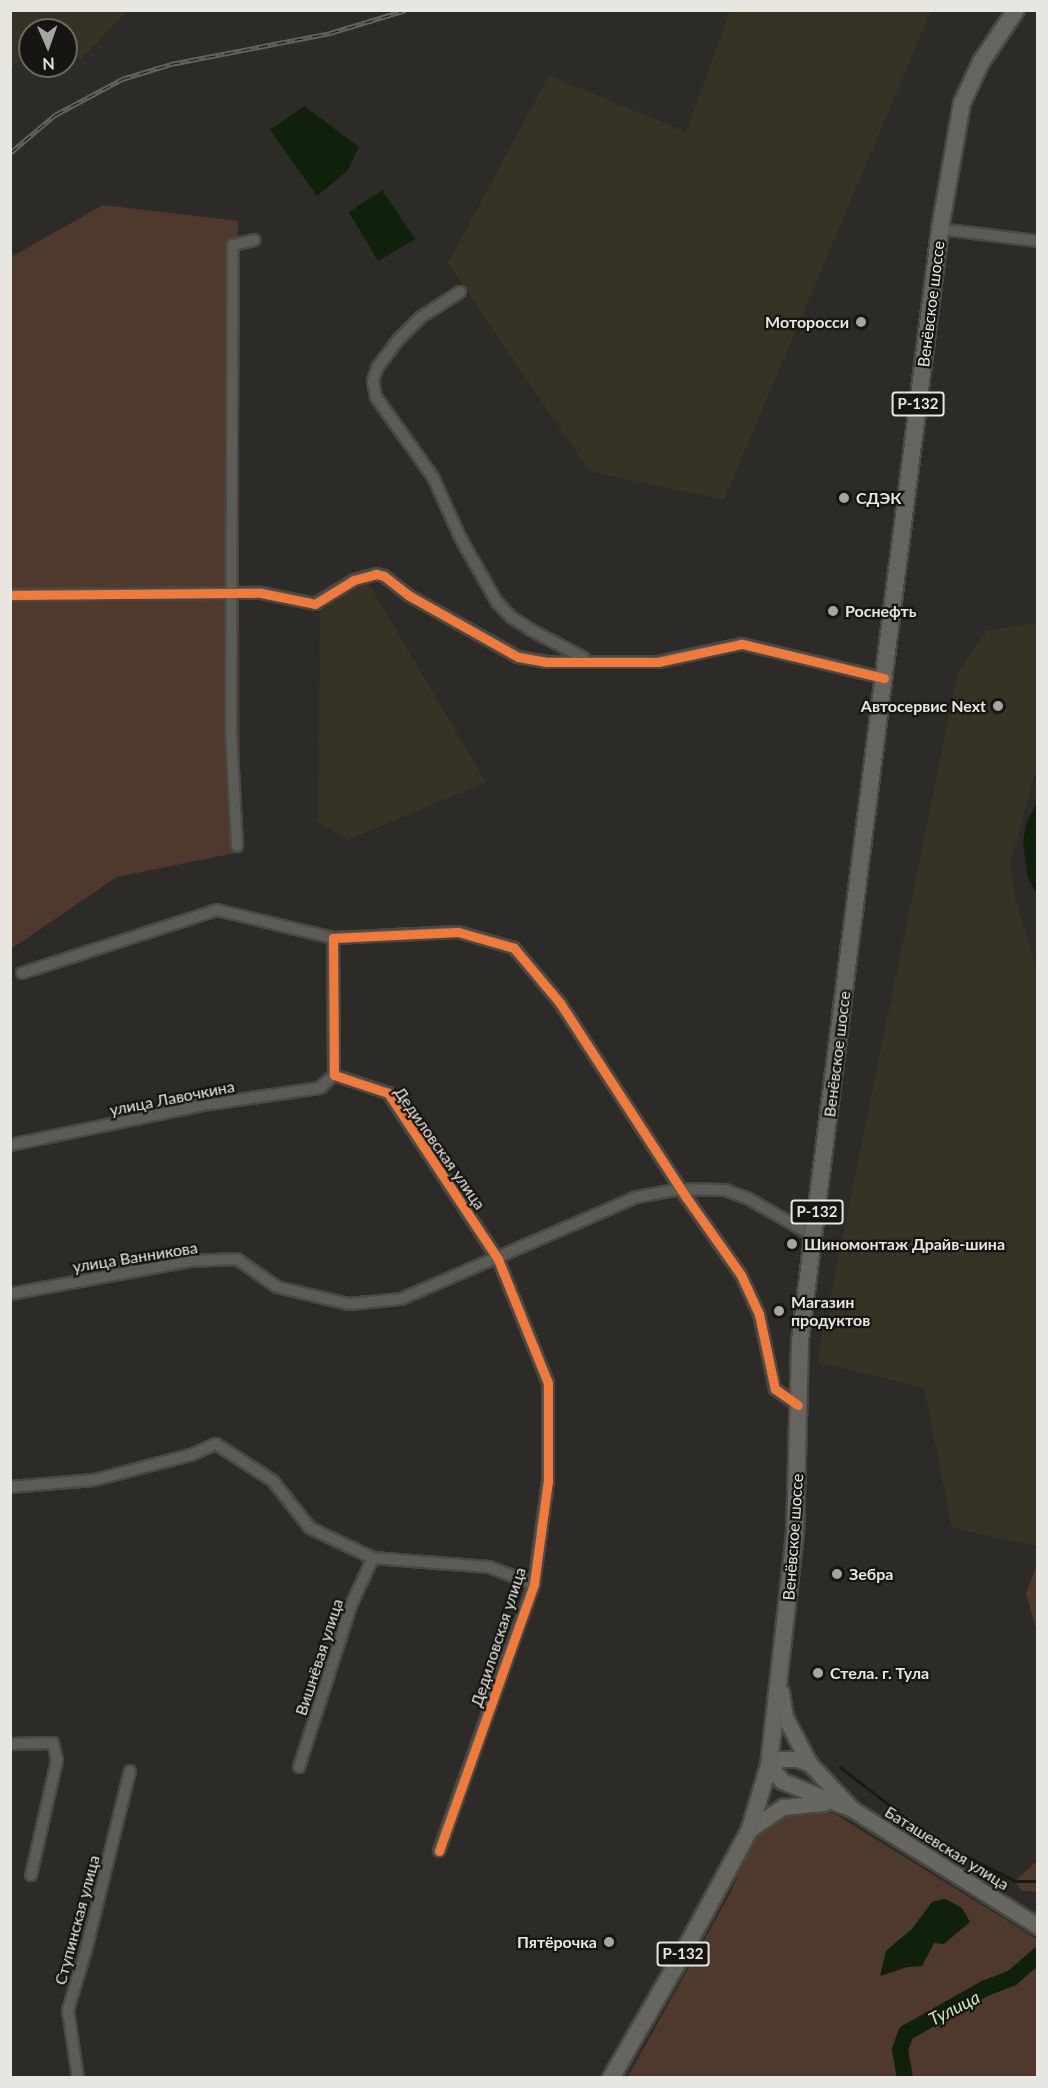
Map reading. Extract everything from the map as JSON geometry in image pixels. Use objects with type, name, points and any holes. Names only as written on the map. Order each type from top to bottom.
[{"type":"main road","name":"Венёвское шоссе","points":[[611,2078],[682,1955],[750,1829],[769,1766],[795,1535],[799,1473],[800,1341],[940,229],[962,103],[981,62],[1016,10]]},
{"type":"main road","points":[[780,1676],[785,1717],[808,1763],[852,1809]]},
{"type":"main road","points":[[808,1763],[797,1759],[781,1759],[769,1766],[782,1781],[832,1803],[852,1809]]},
{"type":"main road","points":[[750,1829],[772,1812],[794,1804],[832,1803]]},
{"type":"main road","name":"Баташевская улица","points":[[852,1809],[1038,1926]]},
{"type":"street","points":[[940,229],[1038,241]]},
{"type":"street","points":[[237,846],[231,730],[233,245],[254,240]]},
{"type":"street","points":[[460,292],[421,317],[398,340],[377,368],[374,381],[376,397],[434,477],[461,539],[497,602],[511,617],[531,630],[590,660]]},
{"type":"street","points":[[10,595],[232,592],[261,593],[315,604],[354,580],[376,574],[384,576],[408,595],[518,657],[548,662],[590,660],[658,662],[742,644],[884,678]]},
{"type":"street","points":[[22,973],[217,910],[333,938],[458,932],[514,948],[560,1003],[681,1189],[741,1275],[759,1314],[774,1389],[798,1405]]},
{"type":"street","points":[[333,938],[334,1075]]},
{"type":"street","name":"улица Лавочкина","points":[[10,1146],[202,1105],[320,1088],[334,1075]]},
{"type":"street","name":"Дедиловская улица","points":[[334,1075],[388,1093],[498,1259],[548,1383],[548,1481],[534,1584],[439,1851]]},
{"type":"street","name":"улица Ванникова","points":[[10,1294],[190,1261],[237,1259],[277,1287],[350,1304],[401,1299],[637,1197],[681,1189],[725,1191],[747,1198],[814,1236]]},
{"type":"street","points":[[10,1487],[94,1480],[191,1455],[216,1444],[273,1481],[310,1528],[373,1558],[489,1567],[534,1584]]},
{"type":"street","name":"Вишнёвая улица","points":[[299,1767],[352,1603],[373,1558]]},
{"type":"street","points":[[10,1744],[53,1743],[57,1761],[31,1875]]},
{"type":"street","name":"Ступинская улица","points":[[78,2078],[68,2010],[86,1950],[130,1772]]},
{"type":"shaded area","points":[[11,10],[128,10],[81,59],[78,56],[78,18],[18,18],[18,62],[11,69]]},
{"type":"shaded area","points":[[730,11],[931,11],[724,500],[589,471],[448,263],[549,75],[686,132]]},
{"type":"shaded area","points":[[304,106],[359,147],[347,171],[317,196],[270,130]]},
{"type":"shaded area","points":[[382,190],[415,239],[378,261],[349,212]]},
{"type":"shaded area","points":[[103,205],[238,221],[240,852],[117,877],[11,949],[11,257]]},
{"type":"shaded area","points":[[367,581],[486,782],[348,840],[318,821],[320,611]]},
{"type":"shaded area","points":[[1034,623],[1038,625],[1037,767],[1010,864],[1016,900],[1038,973],[1037,1546],[952,1528],[924,1388],[817,1362],[958,672],[987,631]]},
{"type":"shaded area","points":[[1037,802],[1037,895],[1028,878],[1023,843],[1026,824]]},
{"type":"shaded area","points":[[1037,1564],[1037,1632],[1026,1594]]},
{"type":"shaded area","points":[[820,1811],[835,1814],[1037,1939],[1037,2077],[627,2078],[732,1890],[752,1838],[764,1826],[790,1812]],"holes":[[[945,1899],[962,1908],[934,1942],[922,1966],[907,1967],[881,1976],[886,1951],[912,1929],[932,1902]]]},
{"type":"shaded area","points":[[1037,1861],[1037,1892],[1021,1890],[1015,1881]]},
{"type":"shaded area","points":[[945,1899],[962,1908],[970,1922],[944,1944],[934,1943],[922,1966],[907,1967],[880,1976],[886,1951],[912,1929],[932,1902]]},
{"type":"waterway","points":[[840,1767],[934,1840],[1015,1881],[1038,1881]]},
{"type":"waterway","name":"Тулица","points":[[905,2078],[900,2050],[906,2033],[986,1988],[1012,1978],[1038,1955]]},
{"type":"railway","points":[[10,153],[55,115],[122,79],[171,64],[330,33],[406,10]]},
{"type":"cycle path","points":[[10,595],[261,593],[315,604],[354,580],[376,574],[384,576],[408,595],[518,657],[547,662],[658,662],[742,644],[884,678]]},
{"type":"cycle path","points":[[439,1851],[534,1584],[548,1481],[548,1383],[498,1259],[388,1093],[334,1075],[333,938],[458,932],[514,948],[560,1003],[686,1197],[741,1275],[759,1314],[775,1389],[798,1405]]},
{"type":"place","name":"Моторосси","points":[[861,322]]},
{"type":"place","name":"СДЭК","points":[[844,498]]},
{"type":"place","name":"Роснефть","points":[[833,611]]},
{"type":"place","name":"Автосервис Next","points":[[998,706]]},
{"type":"place","name":"Шиномонтаж Драйв-шина","points":[[792,1244]]},
{"type":"place","name":"Магазин продуктов","points":[[779,1311]]},
{"type":"place","name":"Зебра","points":[[837,1574]]},
{"type":"place","name":"Стела. г. Тула","points":[[818,1673]]},
{"type":"place","name":"Пятёрочка","points":[[609,1942]]}]
